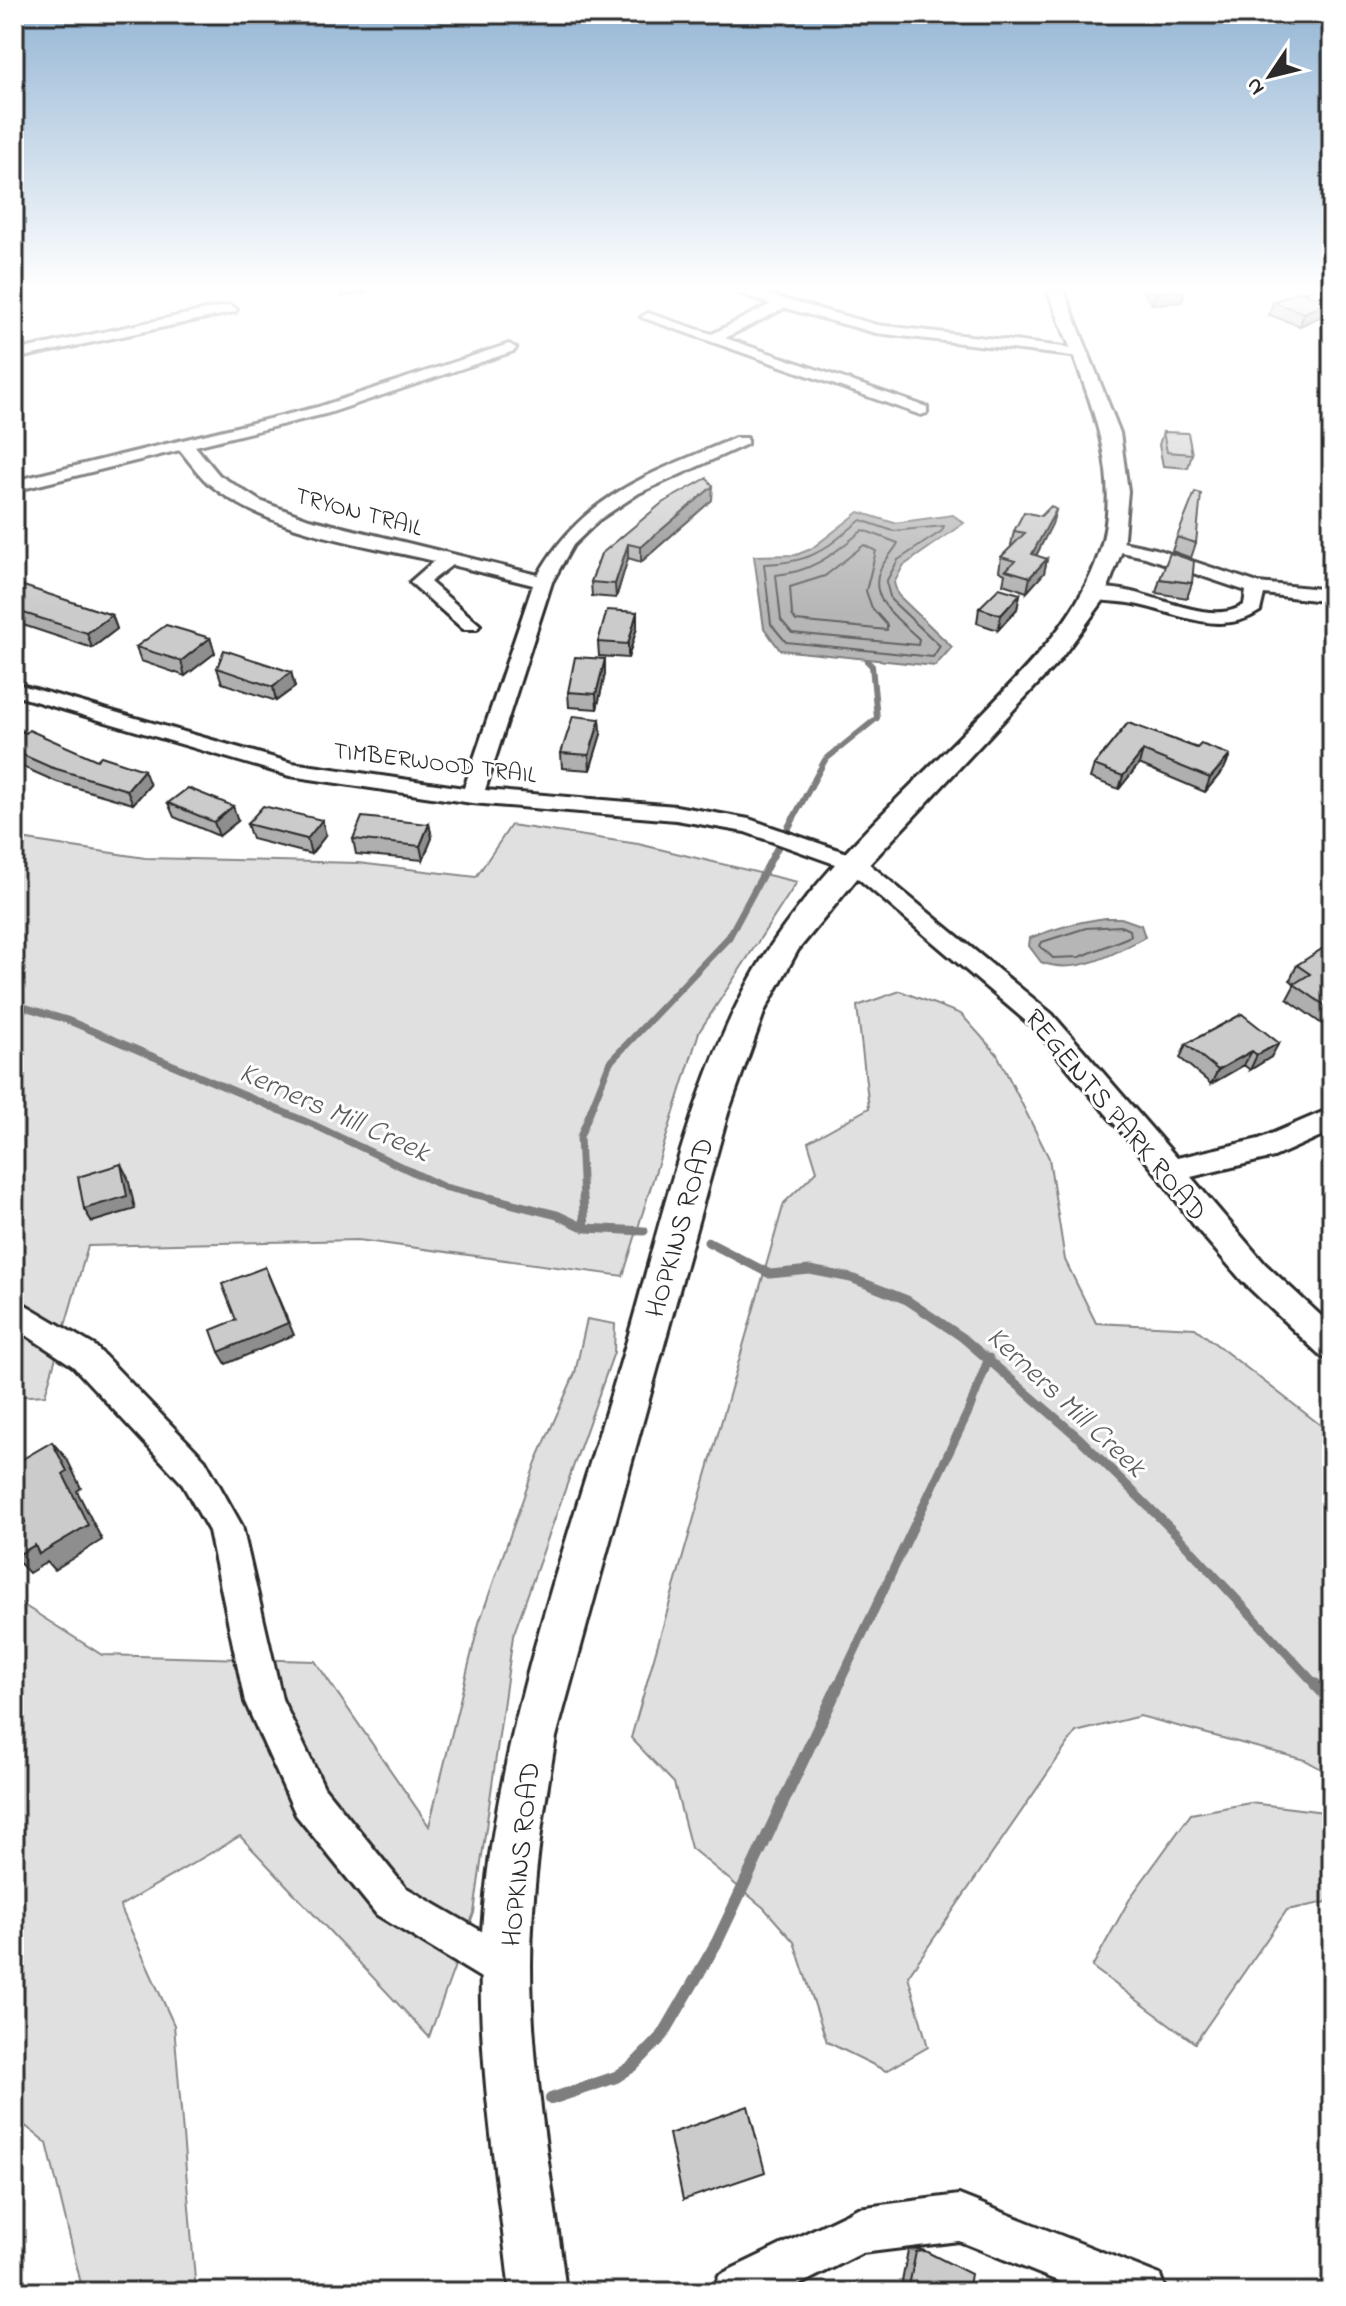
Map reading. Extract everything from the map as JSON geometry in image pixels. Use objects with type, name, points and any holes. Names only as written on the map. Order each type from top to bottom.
[{"type":"main road","name":"HOPKINS ROAD","points":[[538,2292],[517,2110],[506,1969],[516,1833],[533,1737],[711,1113],[749,1010],[787,944],[854,863],[1051,656],[1095,594],[1113,545],[1118,491],[1110,433],[1097,399]]},
{"type":"street","points":[[14,486],[360,399]]},
{"type":"street","points":[[888,399],[921,410]]},
{"type":"street","points":[[472,796],[543,582],[577,530],[603,508],[741,441]]},
{"type":"street","name":"TRYON TRAIL","points":[[185,445],[213,479],[254,505],[303,523],[543,582]]},
{"type":"street","points":[[1113,545],[1150,553],[1256,588],[1332,596]]},
{"type":"street","points":[[448,559],[419,582],[470,625]]},
{"type":"street","points":[[1095,594],[1135,598],[1216,619],[1238,617],[1253,607],[1256,588]]},
{"type":"street","name":"TIMBERWOOD TRAIL","points":[[14,689],[290,769],[472,796],[676,813],[749,826],[854,863]]},
{"type":"street","name":"REGENTS PARK ROAD","points":[[854,863],[1043,1021],[1171,1171],[1203,1216],[1244,1261],[1332,1346]]},
{"type":"street","points":[[1171,1171],[1264,1149],[1332,1119]]},
{"type":"street","points":[[14,1311],[84,1356],[193,1471],[225,1526],[264,1702],[310,1801],[391,1901],[506,1969]]},
{"type":"street","points":[[736,2292],[858,2231],[959,2218],[1143,2292]]},
{"type":"shaded area","points":[[511,825],[638,844],[797,882],[699,1032],[623,1276],[358,1240],[88,1246],[45,1395],[14,1397],[14,838],[145,858],[358,863],[476,877]]},
{"type":"shaded area","points":[[900,991],[961,1014],[997,1054],[1049,1158],[1065,1260],[1096,1323],[1195,1328],[1332,1434],[1332,1775],[1305,1760],[1140,1716],[1076,1732],[908,1976],[928,2047],[886,2071],[827,2042],[794,1942],[764,1908],[691,1848],[674,1783],[631,1738],[784,1203],[817,1171],[808,1142],[869,1108],[857,1006]]},
{"type":"shaded area","points":[[587,1319],[615,1324],[614,1352],[513,1636],[474,1913],[429,2037],[240,1836],[120,1906],[174,2025],[196,2292],[83,2292],[47,2143],[14,2117],[14,1599],[102,1655],[315,1661],[429,1826],[479,1623],[536,1462],[575,1373]]},
{"type":"shaded area","points":[[1250,1803],[1332,1813],[1332,1901],[1287,1910],[1195,2043],[1092,1967],[1132,1895],[1191,1814]]},
{"type":"water","points":[[859,512],[894,523],[953,515],[964,523],[903,566],[894,583],[898,595],[952,647],[935,666],[780,650],[764,628],[754,556],[796,555],[811,549]]},
{"type":"water","points":[[1121,918],[1141,925],[1145,937],[1108,956],[1081,965],[1054,966],[1041,962],[1029,946],[1030,938],[1077,923]]},
{"type":"building","points":[[1163,432],[1188,433],[1192,454],[1167,452]]},
{"type":"building","points":[[707,478],[713,486],[641,547],[628,544],[615,584],[591,582],[601,554],[662,503]]},
{"type":"building","points":[[1195,492],[1201,494],[1196,543],[1177,537]]},
{"type":"building","points":[[1051,506],[1056,510],[1032,554],[1047,559],[1030,577],[1006,570],[1015,561],[1001,557],[1025,533],[1014,531],[1024,512],[1041,516]]},
{"type":"building","points":[[1170,553],[1194,561],[1192,583],[1160,579]]},
{"type":"building","points":[[14,583],[112,615],[87,633],[14,610]]},
{"type":"building","points":[[999,588],[1020,594],[1001,615],[979,608]]},
{"type":"building","points":[[607,610],[637,612],[628,644],[598,642]]},
{"type":"building","points":[[166,625],[210,638],[181,661],[136,647]]},
{"type":"building","points":[[224,650],[291,672],[273,687],[217,668]]},
{"type":"building","points":[[575,657],[605,659],[596,694],[568,692]]},
{"type":"building","points":[[573,716],[600,719],[589,755],[561,753]]},
{"type":"building","points":[[1128,723],[1197,748],[1201,744],[1230,755],[1210,778],[1143,751],[1123,776],[1094,765]]},
{"type":"building","points":[[14,728],[26,733],[29,730],[97,760],[101,756],[144,770],[127,790],[50,767],[14,751]]},
{"type":"building","points":[[188,788],[233,806],[214,822],[168,803]]},
{"type":"building","points":[[263,806],[322,820],[307,839],[247,824]]},
{"type":"building","points":[[362,817],[429,824],[420,846],[353,839]]},
{"type":"building","points":[[1328,945],[1332,948],[1330,1009],[1294,984],[1310,974],[1297,965]]},
{"type":"building","points":[[1242,1014],[1279,1043],[1257,1055],[1252,1051],[1218,1070],[1186,1044]]},
{"type":"building","points":[[121,1164],[127,1196],[84,1209],[78,1177]]},
{"type":"building","points":[[265,1267],[288,1323],[219,1352],[211,1330],[236,1320],[222,1284]]},
{"type":"building","points":[[52,1442],[67,1471],[63,1474],[88,1525],[39,1554],[35,1545],[14,1557],[14,1528],[25,1522],[14,1498],[14,1464]]},
{"type":"building","points":[[748,2106],[765,2172],[683,2200],[669,2134]]},
{"type":"building","points":[[925,2251],[971,2274],[968,2292],[900,2292],[901,2287],[908,2291],[916,2252]]},
{"type":"waterway","points":[[792,821],[825,760],[877,718],[872,666],[867,661]]},
{"type":"waterway","points":[[583,1200],[580,1137],[610,1062],[729,937],[793,819]]},
{"type":"waterway","name":"Kerners Mill Creek","points":[[14,1004],[67,1020],[314,1125],[444,1187],[496,1199]]},
{"type":"waterway","name":"Kerners Mill Creek","points":[[490,1198],[496,1199]]},
{"type":"waterway","points":[[583,1198],[585,1228]]},
{"type":"waterway","name":"Kerners Mill Creek","points":[[496,1199],[557,1215],[585,1228]]},
{"type":"waterway","name":"Kerners Mill Creek","points":[[585,1228],[644,1231]]},
{"type":"waterway","name":"Kerners Mill Creek","points":[[708,1242],[770,1274],[810,1270],[851,1278],[907,1300],[962,1337],[988,1360]]},
{"type":"waterway","points":[[838,1686],[968,1412],[988,1360]]},
{"type":"waterway","name":"Kerners Mill Creek","points":[[988,1360],[1079,1438],[1174,1532],[1317,1686]]},
{"type":"waterway","points":[[551,2099],[616,2077],[633,2066],[663,2035],[717,1942],[839,1684]]},
{"type":"waterway","name":"Kerners Mill Creek","points":[[1315,1684],[1332,1702]]}]
